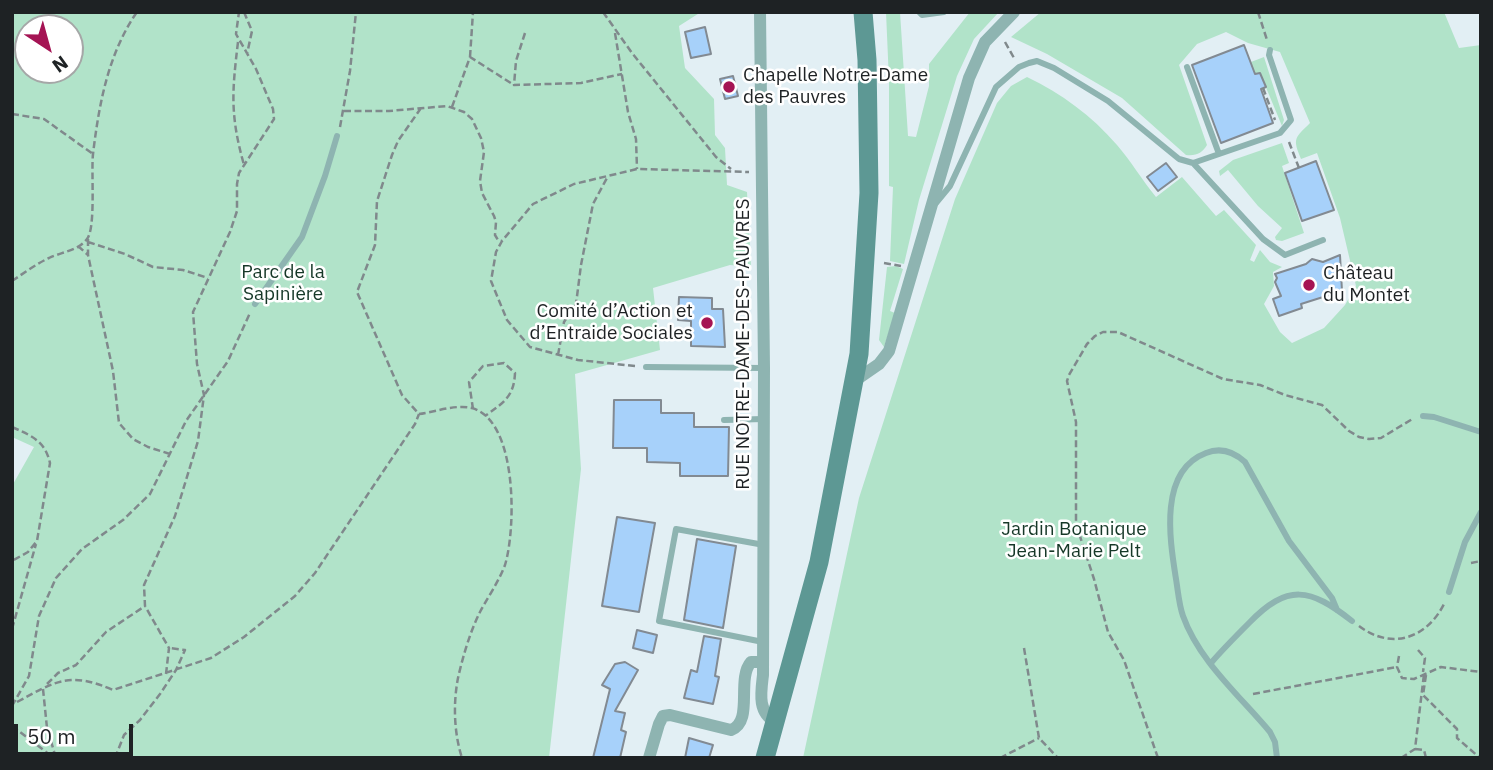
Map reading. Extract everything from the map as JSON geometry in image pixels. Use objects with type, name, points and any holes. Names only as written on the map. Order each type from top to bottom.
[{"type":"main road","points":[[765,758],[819,562],[862,320],[869,193],[863,12]]},
{"type":"street","name":"RUE NOTRE-DAME-DES-PAUVRES","points":[[760,12],[764,368],[761,692],[764,712],[775,722]]},
{"type":"street","points":[[853,382],[879,363],[889,351],[969,78],[985,42],[1014,12]]},
{"type":"street","points":[[649,758],[663,716],[670,715],[722,729],[735,729],[742,719],[745,670],[751,662],[763,668],[781,701]]},
{"type":"lane","points":[[919,12],[922,16],[944,12]]},
{"type":"lane","points":[[1193,163],[1280,133],[1291,120],[1269,55],[1270,50]]},
{"type":"lane","points":[[929,212],[950,186],[996,87],[1019,67],[1037,61],[1054,68],[1108,101],[1179,159],[1193,163],[1263,239],[1284,255],[1323,240]]},
{"type":"lane","points":[[1187,67],[1219,154]]},
{"type":"lane","points":[[255,304],[302,237],[337,136]]},
{"type":"lane","points":[[646,367],[764,368]]},
{"type":"lane","points":[[1423,416],[1481,432]]},
{"type":"lane","points":[[724,420],[764,419]]},
{"type":"lane","points":[[1277,758],[1275,742],[1270,732],[1211,663],[1182,614],[1169,521],[1177,483],[1194,459],[1215,450],[1237,455],[1245,462],[1289,541],[1338,610]]},
{"type":"lane","points":[[1449,592],[1465,542],[1481,512]]},
{"type":"lane","points":[[763,642],[659,621],[677,529],[764,545]]},
{"type":"lane","points":[[1211,663],[1260,611],[1276,599],[1294,594],[1306,596],[1338,610],[1352,621]]},
{"type":"path","points":[[137,12],[117,43],[110,62],[93,154],[92,220],[88,255],[113,371],[119,423],[133,439],[170,454]]},
{"type":"path","points":[[239,12],[232,103],[234,131],[244,165]]},
{"type":"path","points":[[244,12],[252,31],[247,54]]},
{"type":"path","points":[[337,136],[344,111],[356,12]]},
{"type":"path","points":[[452,107],[470,57],[473,12]]},
{"type":"path","points":[[603,12],[716,157],[732,170],[637,169],[573,184],[533,204],[508,231],[496,252],[491,281],[507,320],[530,347],[600,363],[646,367]]},
{"type":"path","points":[[1258,12],[1270,50]]},
{"type":"path","points":[[615,30],[628,112],[636,138],[637,169]]},
{"type":"path","points":[[513,85],[516,61],[525,33]]},
{"type":"path","points":[[166,674],[169,648],[145,606],[144,585],[175,516],[198,441],[204,395],[196,354],[193,312],[230,233],[237,212],[237,184],[244,165],[274,119],[273,109],[247,54],[238,42]]},
{"type":"path","points":[[1005,42],[1019,67]]},
{"type":"path","points":[[470,57],[513,85],[581,83],[622,74]]},
{"type":"path","points":[[1263,88],[1280,133]]},
{"type":"path","points":[[344,111],[452,107],[464,112],[472,119],[481,138],[484,152],[480,181],[482,193],[496,222],[495,235],[502,241]]},
{"type":"path","points":[[419,414],[402,395],[357,292],[375,245],[377,201],[392,155],[398,141],[421,108]]},
{"type":"path","points":[[12,114],[44,119],[93,154]]},
{"type":"path","points":[[1293,152],[1299,167]]},
{"type":"path","points":[[558,355],[564,322],[576,304],[593,204],[608,176]]},
{"type":"path","points":[[12,281],[45,260],[88,240]]},
{"type":"path","points":[[88,240],[153,267],[183,270],[208,278]]},
{"type":"path","points":[[78,246],[88,255]]},
{"type":"path","points":[[884,263],[895,264]]},
{"type":"path","points":[[17,702],[29,676],[39,616],[56,578],[82,549],[123,520],[150,494],[186,421],[228,361],[255,304]]},
{"type":"path","points":[[473,408],[469,382],[483,366],[505,363],[515,373],[515,387],[504,402],[485,416]]},
{"type":"path","points":[[419,414],[463,407],[473,408],[485,416],[505,446],[511,479],[510,544],[502,572],[473,629],[458,679],[455,713],[462,758]]},
{"type":"path","points":[[12,706],[63,679],[90,680],[113,690],[211,658],[244,638],[295,596],[315,573],[415,424],[419,414]]},
{"type":"path","points":[[12,427],[41,442],[48,453],[50,472],[37,541],[12,629]]},
{"type":"path","points":[[12,561],[28,552],[37,541]]},
{"type":"path","points":[[1352,621],[1380,639],[1404,638],[1417,633],[1435,619],[1449,592]]},
{"type":"path","points":[[55,758],[47,727],[44,687],[58,673],[76,665],[106,632],[145,606]]},
{"type":"path","points":[[115,758],[124,734],[140,720],[176,670],[185,650],[169,648]]},
{"type":"path","points":[[1024,648],[1039,738],[1058,758]]},
{"type":"path","points":[[1418,650],[1425,658],[1423,695],[1457,729],[1457,738],[1480,758]]},
{"type":"path","points":[[1399,656],[1397,667],[1402,678],[1415,679],[1441,667],[1481,672]]},
{"type":"path","points":[[1240,697],[1397,667]]},
{"type":"path","points":[[1415,749],[1424,674]]},
{"type":"path","points":[[12,726],[55,758]]},
{"type":"path","points":[[1000,758],[1039,738]]},
{"type":"path","points":[[1401,758],[1415,749],[1424,750],[1426,758]]},
{"type":"green space","name":"Parc de la Sapinière","points":[[12,12],[701,12],[679,26],[685,68],[714,99],[715,135],[725,148],[727,185],[747,192],[751,267],[730,265],[653,288],[660,350],[575,374],[581,469],[549,758],[12,758],[12,486],[34,447],[12,437]]},
{"type":"green space","points":[[886,12],[900,12],[908,136],[916,137],[929,86],[929,64],[970,12],[999,12],[974,39],[957,76],[919,200],[904,264],[890,261],[893,187],[889,186]]},
{"type":"green space","name":"Jardin Botanique Jean-Marie Pelt","points":[[1041,12],[1444,12],[1459,48],[1481,45],[1481,758],[803,758],[859,498],[955,199],[997,103],[1011,86],[1027,77],[1075,106],[1117,145],[1156,197],[1182,177],[1216,216],[1224,210],[1256,245],[1250,260],[1254,262],[1260,250],[1270,262],[1282,267],[1273,272],[1274,286],[1264,304],[1280,332],[1292,343],[1324,328],[1345,305],[1356,286],[1340,218],[1317,153],[1301,159],[1298,152],[1296,139],[1310,123],[1280,52],[1248,43],[1226,32],[1197,44],[1179,65],[1207,145],[1199,153],[1186,155],[1122,98],[1047,54],[1011,37]]},
{"type":"green space","points":[[1264,57],[1284,120],[1282,126],[1260,73],[1255,74],[1251,62]]},
{"type":"green space","points":[[1282,143],[1289,163],[1282,166],[1304,233],[1282,241],[1276,240],[1275,237],[1282,228],[1258,206],[1228,170],[1220,176],[1219,171],[1233,160]]},
{"type":"green space","points":[[896,266],[903,269],[890,311],[895,313],[884,347],[879,340],[887,267]]},
{"type":"building","points":[[705,27],[711,54],[691,58],[685,32]]},
{"type":"building","points":[[1244,45],[1255,74],[1260,73],[1266,87],[1261,89],[1273,123],[1221,143],[1192,65]]},
{"type":"building","name":"Chapelle Notre-Dame des Pauvres","points":[[733,76],[738,96],[725,99],[720,79]]},
{"type":"building","points":[[1316,161],[1334,210],[1302,221],[1285,173]]},
{"type":"building","points":[[1166,163],[1177,177],[1158,191],[1147,177]]},
{"type":"building","name":"Château du Montet","points":[[1340,255],[1342,291],[1301,304],[1302,308],[1279,316],[1273,299],[1281,296],[1275,282],[1275,274],[1306,264],[1312,259],[1323,262]]},
{"type":"building","name":"Comité d’Action et d’Entraide Sociales","points":[[679,297],[712,298],[712,309],[723,309],[725,347],[691,346],[691,321],[678,320]]},
{"type":"building","points":[[614,400],[661,400],[661,413],[694,413],[694,427],[729,427],[728,476],[680,476],[680,463],[647,462],[647,448],[613,448]]},
{"type":"building","points":[[617,517],[655,523],[639,612],[602,606]]},
{"type":"building","points":[[697,539],[736,546],[723,628],[684,620]]},
{"type":"building","points":[[637,630],[657,635],[653,653],[633,648]]},
{"type":"building","points":[[704,636],[721,639],[715,676],[719,677],[713,704],[684,698],[691,670],[697,672]]},
{"type":"building","points":[[625,662],[638,670],[615,711],[625,713],[621,730],[626,732],[620,758],[593,758],[610,689],[602,685],[615,664]]},
{"type":"building","points":[[689,738],[713,745],[709,758],[685,758]]},
{"type":"place","name":"Chapelle Notre-Dame des Pauvres","points":[[729,87]]},
{"type":"place","name":"Château du Montet","points":[[1309,285]]},
{"type":"place","name":"Comité d’Action et d’Entraide Sociales","points":[[707,323]]}]
